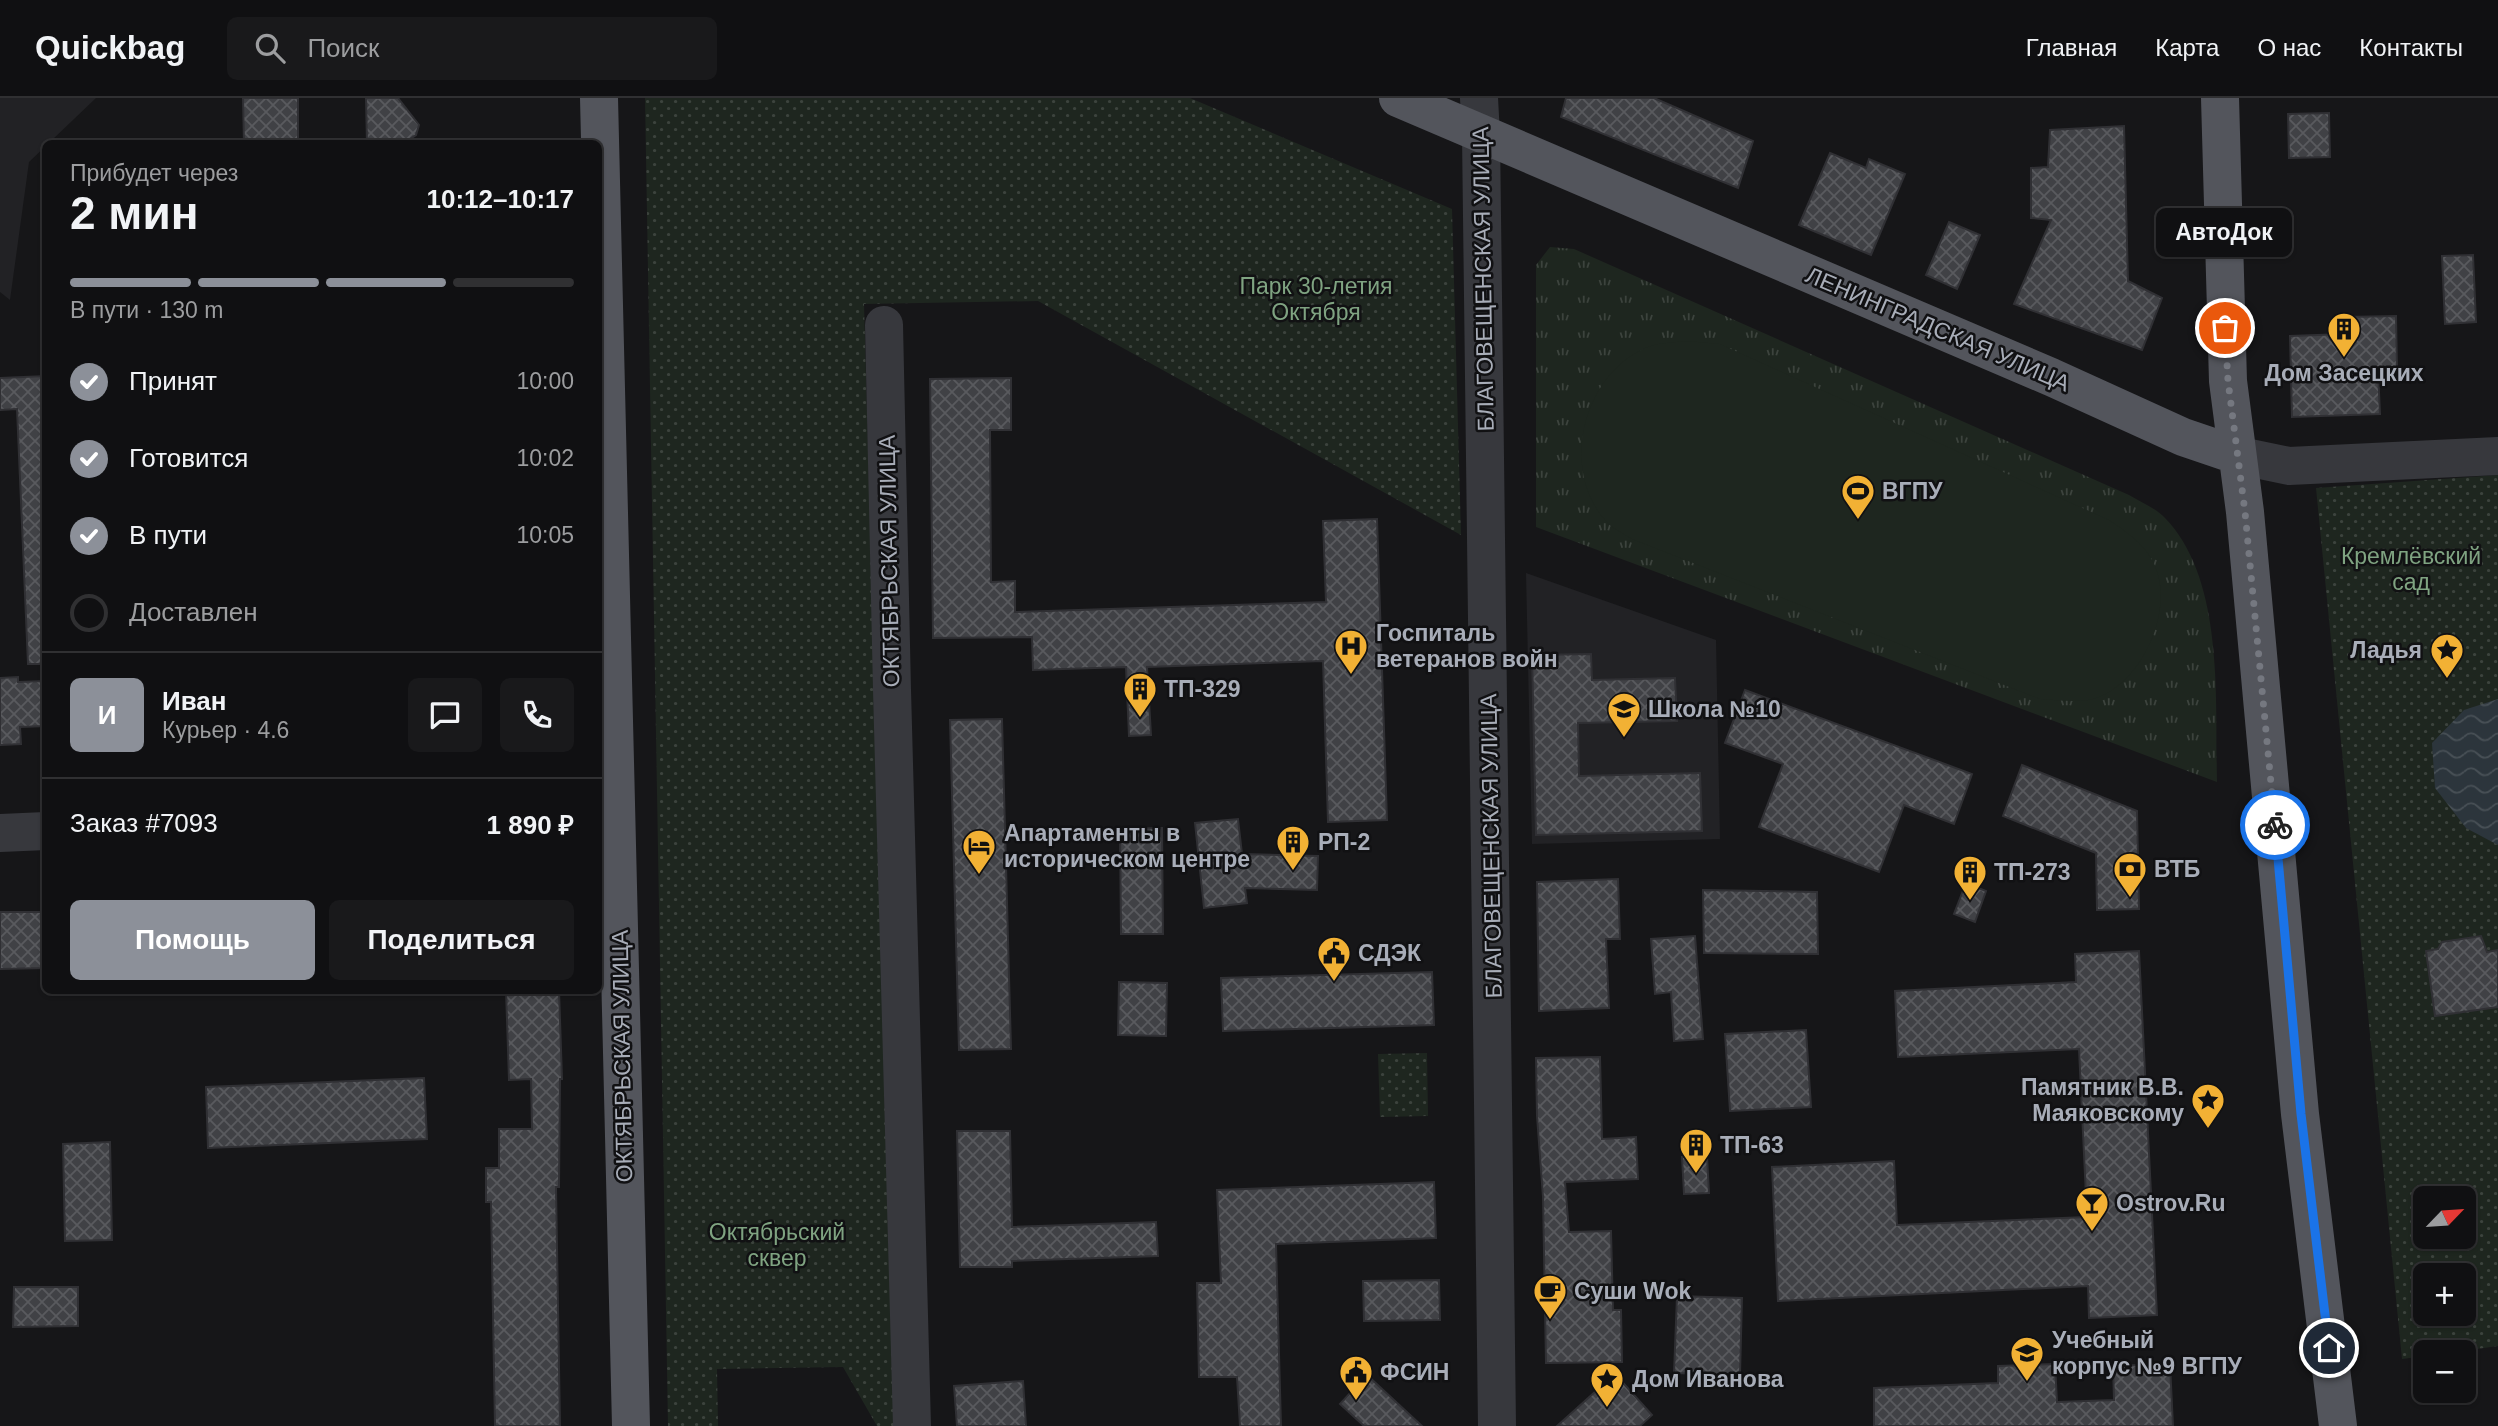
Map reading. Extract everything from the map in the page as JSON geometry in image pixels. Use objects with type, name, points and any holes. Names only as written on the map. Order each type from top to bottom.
[{"type":"main road","name":"ОКТЯБРЬСКАЯ УЛИЦА","points":[[599,98],[599,140]]},
{"type":"main road","name":"ЛЕНИНГРАДСКАЯ УЛИЦА","points":[[1398,98],[2051,377],[2183,437],[2236,455]]},
{"type":"main road","points":[[2220,98],[2225,328],[2236,455],[2249,552],[2301,1114],[2338,1426]]},
{"type":"main road","name":"ОКТЯБРЬСКАЯ УЛИЦА","points":[[602,364],[607,807],[631,1426]]},
{"type":"street","name":"БЛАГОВЕЩЕНСКАЯ УЛИЦА","points":[[1479,98],[1488,575],[1497,1426]]},
{"type":"street","name":"ОКТЯБРЬСКАЯ УЛИЦА","points":[[884,325],[912,1426]]},
{"type":"street","name":"ЛЕНИНГРАДСКАЯ УЛИЦА","points":[[2236,455],[2289,466],[2498,456]]},
{"type":"street","points":[[0,833],[42,831]]},
{"type":"shaded area","points":[[0,98],[96,98],[52,140],[42,140],[42,150],[29,162],[10,300],[0,292]]},
{"type":"shaded area","name":"Школа №10","points":[[1526,573],[1716,640],[1720,839],[1532,844]]},
{"type":"green space","points":[[645,98],[1190,98],[1452,209],[1461,535],[1038,301],[864,304],[895,1426],[877,1426],[843,1367],[717,1369],[718,1426],[668,1426]]},
{"type":"green space","name":"ВГПУ","points":[[1550,247],[1574,249],[2129,495],[2161,514],[2184,544],[2198,574],[2207,607],[2213,643],[2217,782],[1536,527],[1536,265]]},
{"type":"green space","name":"ВГПУ","points":[[1686,341],[1720,344],[2115,524],[2143,548],[2152,560],[2159,578],[2161,597],[2158,618],[2143,657],[2116,688],[2099,697],[2078,701],[2040,699],[1632,539],[1614,528],[1591,499],[1583,475],[1585,423],[1594,399],[1608,377],[1626,359],[1652,345]]},
{"type":"green space","name":"Кремлёвский сад","points":[[2498,475],[2498,1346],[2476,1349],[2476,1340],[2413,1340],[2413,1358],[2402,1359],[2316,488]]},
{"type":"green space","points":[[1427,1053],[1428,1116],[1380,1117],[1378,1054]]},
{"type":"water","points":[[2498,699],[2498,845],[2466,828],[2435,788],[2432,743],[2464,710]]},
{"type":"building","points":[[243,98],[298,98],[298,140],[244,140]]},
{"type":"building","points":[[366,98],[398,98],[419,125],[416,135],[408,140],[367,140]]},
{"type":"building","points":[[1566,98],[1654,98],[1753,141],[1738,188],[1561,117]]},
{"type":"building","points":[[2329,113],[2330,157],[2289,158],[2288,114]]},
{"type":"building","points":[[2124,126],[2128,281],[2162,298],[2142,350],[2014,304],[2051,220],[2031,218],[2031,168],[2048,167],[2050,130]]},
{"type":"building","points":[[1830,153],[1866,168],[1869,159],[1905,174],[1871,255],[1799,225]]},
{"type":"building","points":[[1949,222],[1980,235],[1957,289],[1926,275]]},
{"type":"building","points":[[2473,255],[2476,322],[2445,324],[2442,256]]},
{"type":"building","name":"Дом Засецких","points":[[2396,316],[2397,370],[2378,370],[2380,414],[2292,417],[2290,336],[2345,334],[2345,317]]},
{"type":"building","points":[[42,376],[42,664],[28,664],[17,409],[0,410],[0,378]]},
{"type":"building","points":[[1011,378],[1011,430],[990,430],[991,582],[1015,581],[1015,612],[1326,602],[1323,521],[1377,519],[1387,820],[1328,822],[1323,661],[1147,667],[1151,735],[1129,736],[1126,667],[1033,670],[1032,637],[933,638],[930,379]]},
{"type":"building","points":[[1591,654],[1592,680],[1675,678],[1677,721],[1578,723],[1579,776],[1700,773],[1702,831],[1536,835],[1532,655]]},
{"type":"building","points":[[18,677],[18,682],[42,681],[42,726],[20,727],[21,744],[0,745],[0,678]]},
{"type":"building","points":[[1745,690],[1972,774],[1954,824],[1904,805],[1879,872],[1759,827],[1783,764],[1725,743]]},
{"type":"building","points":[[1002,719],[1011,1049],[959,1050],[950,720]]},
{"type":"building","points":[[2022,765],[2137,811],[2139,909],[2097,910],[2096,853],[2003,816]]},
{"type":"building","points":[[1238,819],[1242,854],[1318,856],[1317,890],[1245,888],[1247,903],[1204,908],[1195,823]]},
{"type":"building","points":[[1162,828],[1163,934],[1121,934],[1120,829]]},
{"type":"building","points":[[1618,879],[1620,939],[1606,939],[1609,1008],[1539,1011],[1537,882]]},
{"type":"building","name":"ТП-273","points":[[1966,883],[1986,891],[1975,922],[1954,914]]},
{"type":"building","points":[[1703,890],[1817,892],[1818,954],[1704,953]]},
{"type":"building","points":[[0,912],[42,912],[42,968],[0,969]]},
{"type":"building","points":[[1695,936],[1703,1039],[1674,1041],[1671,992],[1655,994],[1651,939]]},
{"type":"building","points":[[2481,936],[2487,952],[2498,950],[2498,1007],[2435,1016],[2426,951],[2438,949],[2442,942]]},
{"type":"building","points":[[2139,951],[2157,1315],[2089,1318],[2088,1286],[1778,1301],[1772,1167],[1894,1161],[1897,1225],[2087,1217],[2079,1049],[1898,1057],[1895,991],[2076,982],[2075,954]]},
{"type":"building","points":[[1432,972],[1434,1025],[1223,1031],[1221,978]]},
{"type":"building","points":[[1119,982],[1167,983],[1166,1036],[1118,1035]]},
{"type":"building","points":[[506,994],[559,994],[562,1079],[559,1187],[556,1187],[560,1426],[495,1426],[491,1202],[486,1202],[486,1168],[499,1168],[499,1129],[532,1129],[531,1079],[509,1080]]},
{"type":"building","points":[[1806,1030],[1811,1107],[1730,1111],[1725,1034]]},
{"type":"building","points":[[1600,1057],[1602,1139],[1636,1137],[1638,1179],[1565,1182],[1569,1232],[1611,1231],[1613,1310],[1621,1310],[1622,1362],[1546,1363],[1543,1197],[1536,1058]]},
{"type":"building","points":[[424,1078],[427,1139],[208,1148],[206,1087]]},
{"type":"building","points":[[957,1131],[1010,1131],[1012,1227],[1156,1222],[1158,1256],[1012,1261],[1012,1267],[960,1267]]},
{"type":"building","points":[[110,1142],[112,1240],[65,1241],[63,1144]]},
{"type":"building","name":"ТП-63","points":[[1707,1156],[1709,1193],[1684,1194],[1682,1157]]},
{"type":"building","points":[[1434,1182],[1436,1238],[1276,1244],[1281,1426],[1240,1426],[1237,1377],[1199,1377],[1197,1283],[1221,1283],[1217,1190]]},
{"type":"building","points":[[1439,1280],[1440,1320],[1364,1321],[1363,1281]]},
{"type":"building","points":[[14,1287],[78,1287],[78,1326],[13,1327]]},
{"type":"building","points":[[1677,1296],[1742,1298],[1740,1375],[1674,1373]]},
{"type":"building","name":"Учебный корпус №9 ВГПУ","points":[[2055,1364],[2057,1402],[2114,1400],[2113,1366],[2170,1364],[2173,1426],[1874,1426],[1874,1388],[1998,1383],[1998,1366]]},
{"type":"building","points":[[1615,1374],[1652,1415],[1640,1426],[1557,1426]]},
{"type":"building","points":[[1367,1375],[1422,1426],[1364,1426],[1340,1404]]},
{"type":"building","points":[[1023,1381],[1026,1426],[957,1426],[954,1386]]},
{"type":"way so far","points":[[2225,328],[2228,381],[2245,512],[2275,825]]},
{"type":"place","name":"АвтоДок","points":[[2225,328]]},
{"type":"place","name":"Дом Засецких","points":[[2344,359]]},
{"type":"place","name":"ВГПУ","points":[[1858,521]]},
{"type":"place","name":"Госпиталь ветеранов войн","points":[[1351,676]]},
{"type":"place","name":"Ладья","points":[[2447,680]]},
{"type":"place","name":"ТП-329","points":[[1140,719]]},
{"type":"place","name":"Школа №10","points":[[1624,739]]},
{"type":"place","name":"РП-2","points":[[1293,872]]},
{"type":"place","name":"Апартаменты в историческом центре","points":[[979,876]]},
{"type":"place","name":"ВТБ","points":[[2130,899]]},
{"type":"place","name":"ТП-273","points":[[1970,902]]},
{"type":"place","name":"СДЭК","points":[[1334,983]]},
{"type":"place","name":"Памятник В.В. Маяковскому","points":[[2208,1130]]},
{"type":"place","name":"ТП-63","points":[[1696,1175]]},
{"type":"place","name":"Ostrov.Ru","points":[[2092,1233]]},
{"type":"place","name":"Суши Wok","points":[[1550,1321]]},
{"type":"place","name":"Учебный корпус №9 ВГПУ","points":[[2027,1383]]},
{"type":"place","name":"ФСИН","points":[[1356,1402]]},
{"type":"place","name":"Дом Иванова","points":[[1607,1409]]},
{"type":"route","points":[[2275,825],[2301,1114],[2329,1348]]},
{"type":"park label","name":"Парк 30-летия Октября","points":[[1316,299]]},
{"type":"park label","name":"Октябрьский сквер","points":[[777,1245]]}]
